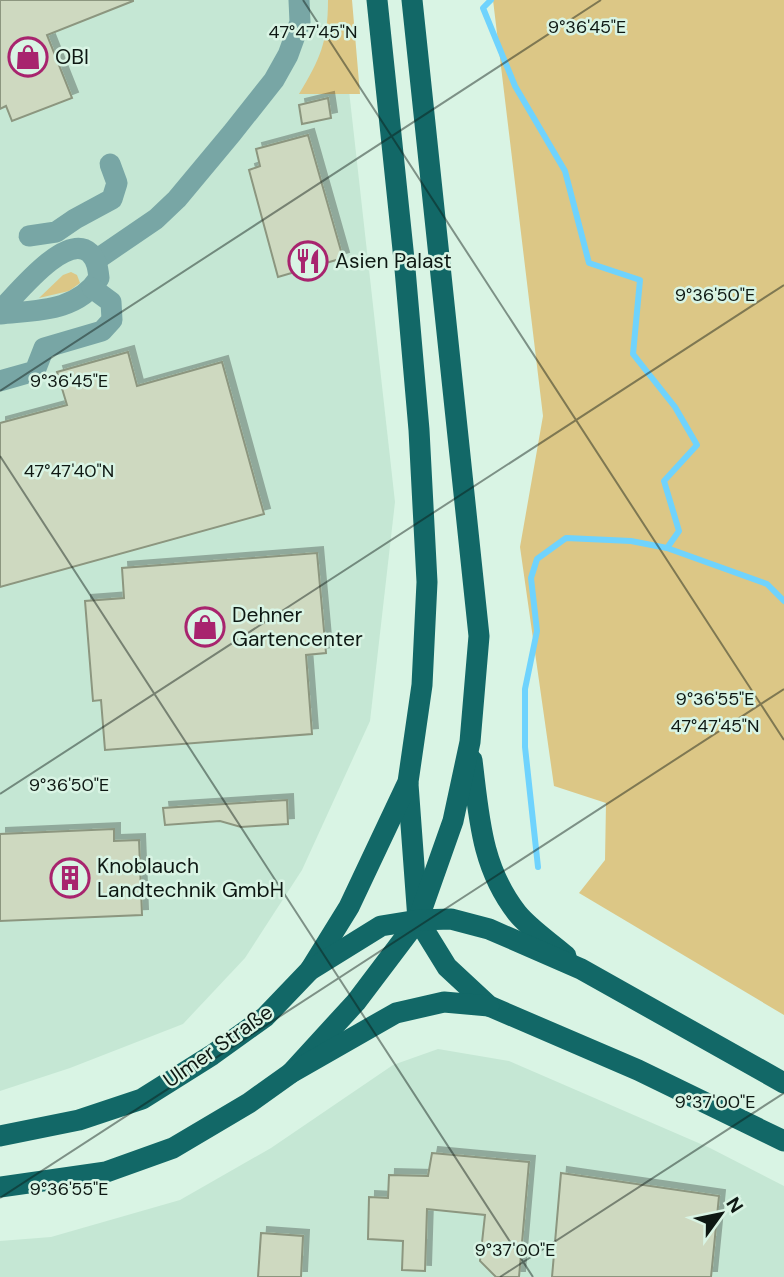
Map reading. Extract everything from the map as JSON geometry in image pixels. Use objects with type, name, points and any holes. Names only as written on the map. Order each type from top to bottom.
[{"type":"main road","points":[[377,0],[419,430],[427,582],[422,685],[408,782],[418,920],[447,967],[489,1006]]},
{"type":"main road","points":[[290,1073],[356,1002],[418,920],[453,821],[470,742],[479,636],[412,0]]},
{"type":"main road","points":[[470,742],[481,836],[493,875],[518,914],[580,969]]},
{"type":"main road","points":[[310,970],[349,907],[408,782]]},
{"type":"main road","name":"Ulmer Straße","points":[[0,1136],[79,1120],[142,1098],[212,1055],[265,1017],[310,970],[381,926],[418,920],[451,919],[489,929],[580,969],[784,1083]]},
{"type":"main road","points":[[0,1187],[106,1172],[173,1148],[249,1103],[290,1073],[396,1013],[444,1002],[489,1006],[638,1070],[784,1140]]},
{"type":"street","points":[[96,260],[156,219],[177,199],[274,80],[296,37],[300,22],[299,0]]},
{"type":"street","points":[[0,312],[46,264],[75,219],[112,199],[117,183],[110,164]]},
{"type":"street","points":[[0,312],[53,309],[78,300],[99,278],[96,260],[89,252],[61,242],[29,236]]},
{"type":"street","points":[[0,381],[34,371],[44,348],[102,331],[112,320],[111,302],[92,288]]},
{"type":"shaded area","points":[[0,0],[334,0],[341,19],[395,502],[370,721],[302,870],[245,958],[183,1024],[70,1068],[0,1091]]},
{"type":"shaded area","points":[[328,0],[352,0],[360,94],[299,94],[321,50]]},
{"type":"shaded area","points":[[493,0],[784,0],[784,1015],[579,893],[605,860],[606,803],[554,786],[520,547],[543,416]]},
{"type":"shaded area","points":[[71,272],[77,275],[80,283],[69,291],[39,298],[63,275]]},
{"type":"shaded area","points":[[438,1049],[509,1061],[710,1148],[784,1186],[784,1277],[0,1277],[0,1241],[51,1237],[180,1200],[271,1148],[393,1065]]},
{"type":"building","name":"OBI","points":[[0,0],[133,1],[47,35],[72,98],[12,121],[6,106],[0,109]]},
{"type":"building","points":[[328,98],[331,118],[302,124],[299,105]]},
{"type":"building","points":[[308,135],[343,258],[278,277],[249,170],[260,166],[256,149]]},
{"type":"building","points":[[128,352],[137,386],[222,362],[264,514],[0,587],[0,423],[67,405],[57,372]]},
{"type":"building","name":"Dehner Gartencenter","points":[[317,553],[326,653],[306,655],[312,734],[105,750],[101,700],[93,701],[85,601],[124,598],[122,568]]},
{"type":"building","points":[[287,800],[288,824],[241,827],[220,821],[165,825],[163,808]]},
{"type":"building","name":"Knoblauch Landtechnik GmbH","points":[[114,829],[114,841],[139,840],[142,915],[0,921],[0,834]]},
{"type":"building","points":[[432,1153],[529,1162],[519,1277],[496,1277],[480,1261],[485,1215],[427,1209],[425,1271],[402,1270],[403,1241],[368,1239],[369,1197],[388,1198],[389,1175],[428,1176]]},
{"type":"building","points":[[561,1173],[719,1196],[711,1277],[552,1277]]},
{"type":"building","points":[[261,1233],[303,1236],[301,1277],[258,1277]]},
{"type":"waterway","points":[[491,0],[483,8],[515,86],[565,171],[589,263],[640,280],[633,354],[675,407],[697,445],[664,481],[679,531],[667,548],[631,541],[566,538],[537,559],[531,578],[537,631],[525,689],[525,747],[538,867]]},
{"type":"waterway","points":[[667,548],[767,584],[784,601]]},
{"type":"place","name":"OBI","points":[[28,57]]},
{"type":"place","name":"Asien Palast","points":[[308,261]]},
{"type":"place","name":"Dehner Gartencenter","points":[[205,627]]},
{"type":"place","name":"Knoblauch Landtechnik GmbH","points":[[70,878]]}]
